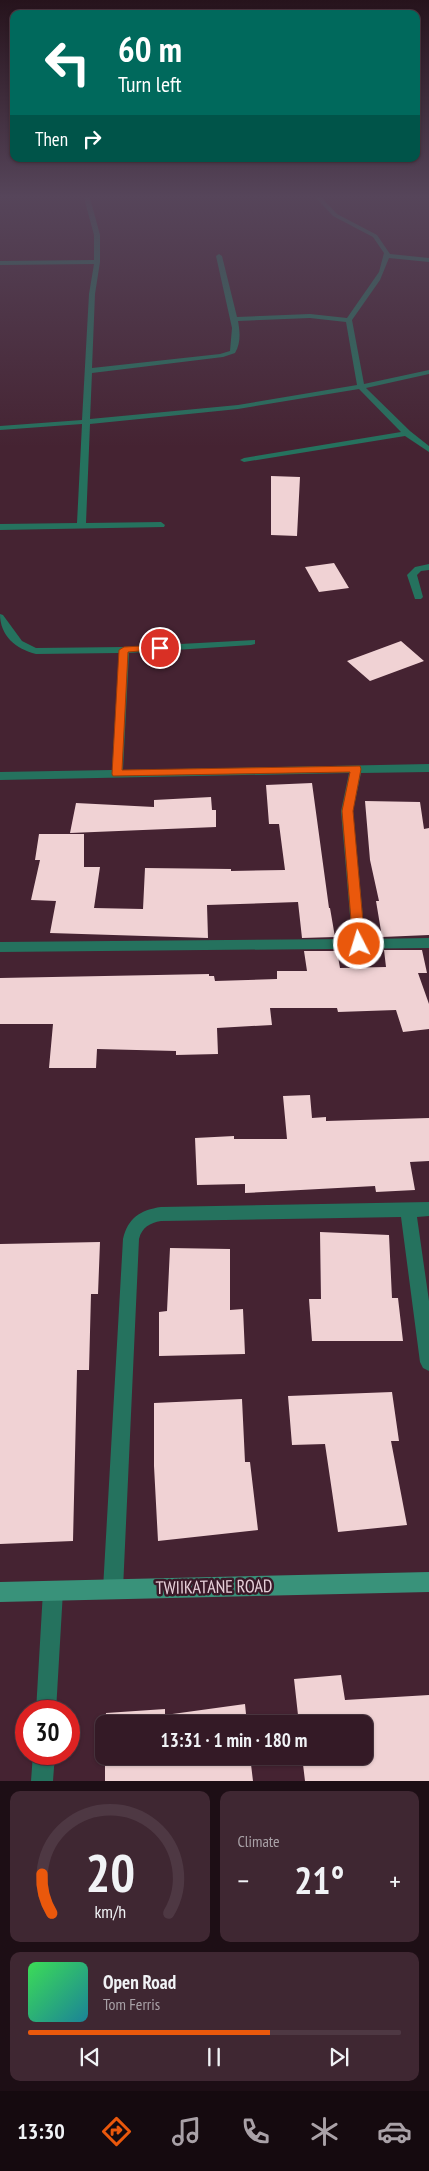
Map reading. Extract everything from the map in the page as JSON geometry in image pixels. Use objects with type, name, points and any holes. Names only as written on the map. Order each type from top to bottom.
[{"type":"main road","name":"TWIIKATANE ROAD","points":[[0,1592],[429,1582]]},
{"type":"street","points":[[81,526],[94,281]]},
{"type":"street","points":[[88,371],[233,352],[236,348],[235,319],[232,314],[225,281]]},
{"type":"street","points":[[377,281],[362,298],[349,320],[361,387],[407,434],[429,450]]},
{"type":"street","points":[[235,319],[310,316],[349,320]]},
{"type":"street","points":[[0,428],[86,422],[271,402],[361,387],[429,372]]},
{"type":"street","points":[[244,460],[407,434]]},
{"type":"street","points":[[0,527],[161,524]]},
{"type":"street","points":[[418,597],[412,576],[418,569],[429,567]]},
{"type":"street","points":[[0,617],[15,641],[26,649],[36,651],[124,650],[252,642]]},
{"type":"street","points":[[117,774],[124,650]]},
{"type":"street","points":[[0,776],[429,768]]},
{"type":"street","points":[[356,769],[347,811],[359,944]]},
{"type":"street","points":[[0,947],[429,944]]},
{"type":"street","points":[[408,1209],[429,1362]]},
{"type":"street","points":[[113,1589],[131,1239],[133,1230],[140,1220],[161,1214],[429,1209]]},
{"type":"street","points":[[47,1700],[53,1590]]},
{"type":"street","points":[[42,1781],[43,1765]]},
{"type":"building","points":[[271,476],[300,477],[297,536],[271,535]]},
{"type":"building","points":[[334,563],[349,588],[319,592],[305,567]]},
{"type":"building","points":[[401,641],[424,661],[370,681],[347,661]]},
{"type":"building","points":[[312,783],[329,908],[335,937],[302,938],[298,902],[207,905],[208,938],[50,933],[56,901],[31,900],[40,860],[35,860],[39,834],[84,834],[84,867],[100,867],[94,908],[143,909],[145,868],[231,869],[231,871],[285,870],[279,824],[269,824],[266,785]]},
{"type":"building","points":[[211,797],[212,810],[216,810],[216,827],[70,833],[76,803],[154,807],[154,800]]},
{"type":"building","points":[[365,801],[420,802],[424,829],[429,828],[429,935],[382,937],[376,901],[379,901],[370,860]]},
{"type":"building","points":[[384,950],[422,950],[427,973],[418,973],[429,1004],[429,1029],[403,1032],[396,1010],[338,1012],[337,1008],[270,1008],[272,1025],[217,1028],[218,1054],[176,1055],[176,1051],[97,1049],[96,1068],[49,1068],[53,1024],[0,1024],[0,978],[209,974],[209,976],[214,976],[215,981],[277,979],[277,971],[307,971],[304,951],[337,951],[340,968],[386,967]]},
{"type":"building","points":[[310,1095],[312,1118],[326,1117],[326,1121],[429,1118],[429,1161],[410,1162],[415,1190],[376,1192],[375,1186],[245,1193],[245,1184],[197,1185],[195,1138],[234,1136],[234,1139],[287,1139],[283,1096]]},
{"type":"building","points":[[320,1232],[389,1235],[392,1298],[398,1298],[403,1341],[312,1341],[309,1299],[321,1299]]},
{"type":"building","points":[[100,1242],[98,1294],[91,1294],[89,1370],[77,1370],[73,1541],[0,1544],[0,1244]]},
{"type":"building","points":[[170,1248],[230,1249],[230,1310],[243,1309],[245,1354],[159,1356],[159,1312],[167,1311]]},
{"type":"building","points":[[392,1392],[399,1441],[391,1441],[407,1525],[338,1532],[325,1444],[292,1445],[288,1396]]},
{"type":"building","points":[[242,1399],[245,1462],[250,1462],[258,1530],[158,1541],[154,1466],[154,1403]]},
{"type":"building","points":[[341,1675],[345,1700],[429,1695],[429,1781],[305,1781],[303,1765],[373,1765],[373,1715],[298,1715],[294,1679]]},
{"type":"building","points":[[245,1704],[246,1715],[165,1715]]},
{"type":"building","points":[[165,1709],[165,1715],[106,1715],[106,1713]]},
{"type":"building","points":[[105,1765],[251,1765],[253,1781],[105,1781]]},
{"type":"route","points":[[160,648],[124,650],[117,774],[356,769],[347,811],[359,944]]}]
